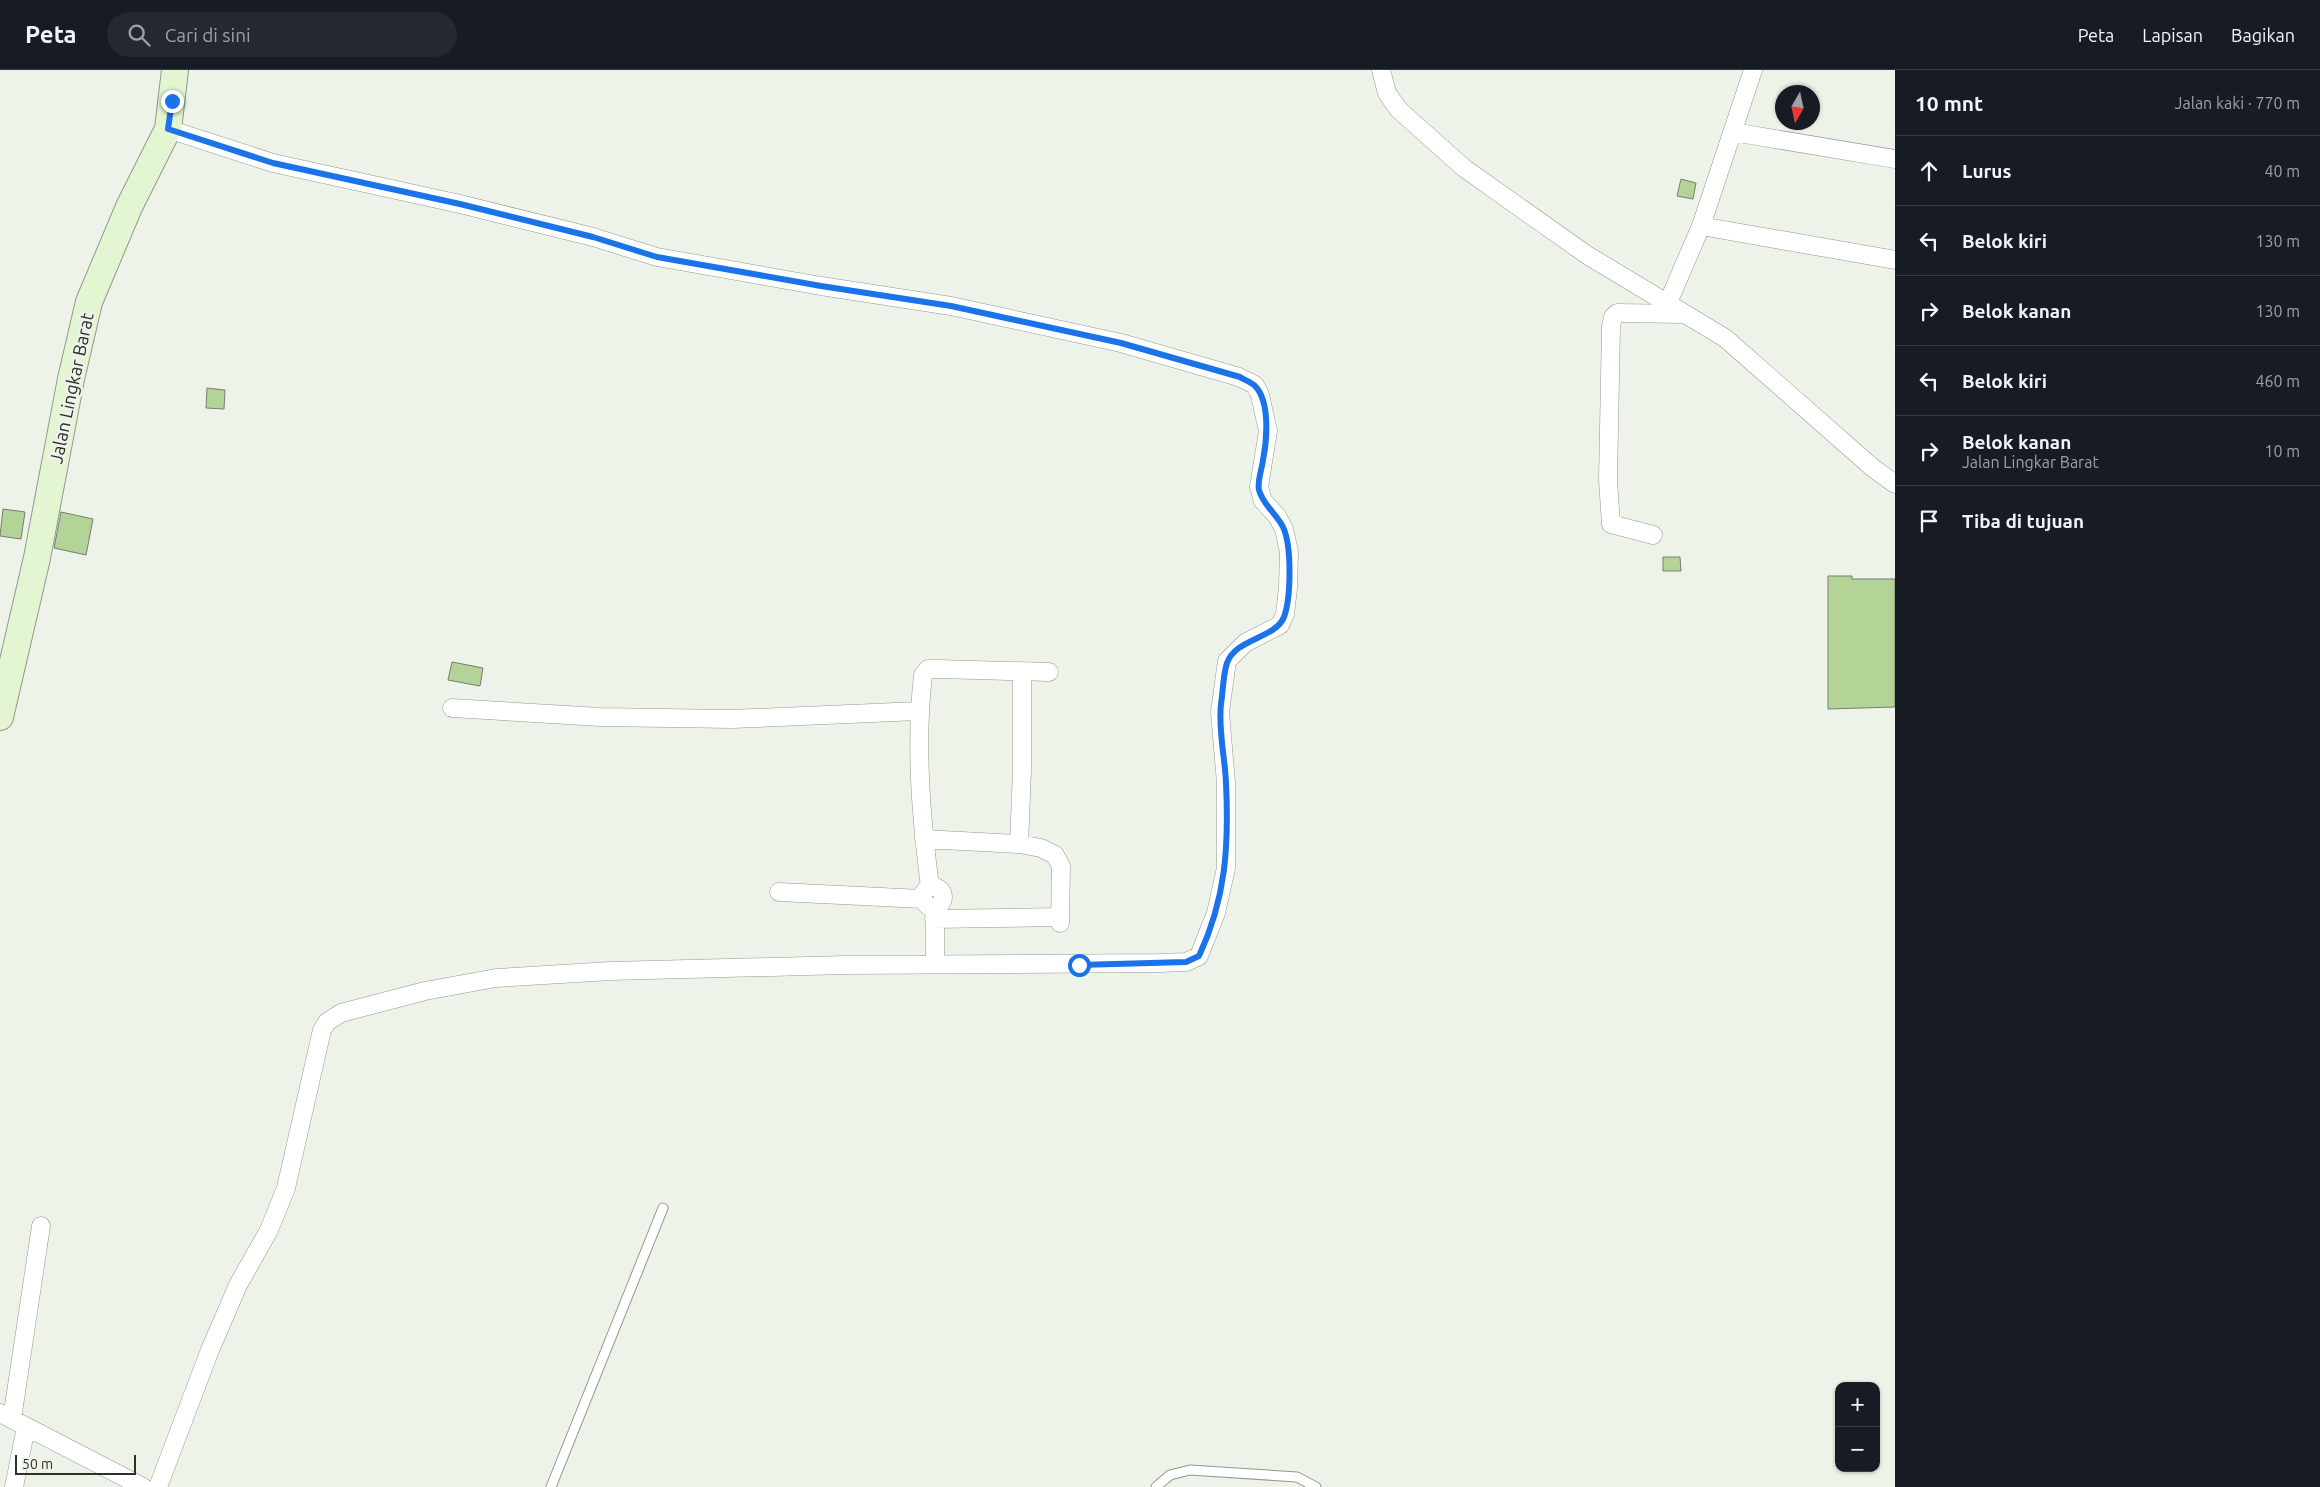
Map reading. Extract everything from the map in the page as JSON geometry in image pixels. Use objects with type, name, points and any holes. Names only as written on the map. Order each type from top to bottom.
[{"type":"street","name":"Jalan Lingkar Barat","points":[[0,717],[37,558],[71,380],[89,302],[129,207],[168,129],[175,70]]},
{"type":"street","points":[[1381,70],[1387,93],[1405,118],[1464,168],[1587,255],[1667,305],[1725,338],[1866,462],[1895,484]]},
{"type":"street","points":[[1667,305],[1702,226],[1753,70]]},
{"type":"street","points":[[158,1487],[210,1350],[238,1285],[269,1230],[286,1188],[320,1036],[327,1022],[333,1017],[341,1013],[425,991],[496,978],[611,971],[935,964],[1159,964],[1186,962],[1199,956],[1216,913],[1226,868],[1226,782],[1220,712],[1227,661],[1245,643],[1280,625],[1285,614],[1289,552],[1284,529],[1277,516],[1263,501],[1259,487],[1268,431],[1260,395],[1255,386],[1240,377],[1121,343],[951,306],[812,285],[657,257],[593,237],[479,208],[273,163],[168,129]]},
{"type":"street","points":[[1733,132],[1895,159]]},
{"type":"street","points":[[1702,226],[1895,260]]},
{"type":"street","points":[[1653,535],[1611,524],[1608,480],[1613,317],[1617,313],[1682,314]]},
{"type":"street","points":[[935,964],[920,779],[919,711],[923,675],[928,669],[1022,673],[1049,672]]},
{"type":"street","points":[[1019,844],[1022,770],[1022,673]]},
{"type":"street","points":[[452,708],[600,717],[732,719],[919,711]]},
{"type":"street","points":[[780,892],[930,903],[1060,920],[1061,866],[1055,855],[1041,848],[1019,844],[924,839]]},
{"type":"street","points":[[14,1487],[13,1420],[41,1226]]},
{"type":"street","points":[[13,1420],[143,1487]]},
{"type":"lane","points":[[551,1487],[663,1208]]},
{"type":"lane","points":[[1156,1487],[1170,1475],[1190,1470],[1297,1477],[1316,1487]]},
{"type":"building","points":[[1681,179],[1696,183],[1693,199],[1677,196]]},
{"type":"building","points":[[207,388],[225,390],[224,409],[206,408]]},
{"type":"building","points":[[3,509],[25,512],[21,539],[0,536]]},
{"type":"building","points":[[61,512],[93,519],[86,555],[54,548]]},
{"type":"building","points":[[1663,557],[1680,557],[1681,571],[1663,571]]},
{"type":"building","points":[[1828,576],[1852,576],[1852,579],[1895,579],[1895,707],[1828,709]]},
{"type":"building","points":[[452,662],[483,668],[480,686],[448,680]]},
{"type":"route","points":[[172,101],[168,129],[273,163],[460,204],[593,237],[657,257],[699,266],[951,306],[1121,343],[1240,377],[1255,386],[1260,395],[1268,431],[1259,487],[1263,501],[1277,516],[1284,529],[1289,552],[1288,588],[1285,614],[1280,625],[1245,643],[1227,661],[1220,712],[1226,782],[1226,868],[1216,913],[1209,935],[1199,956],[1186,962],[1079,965]]}]
